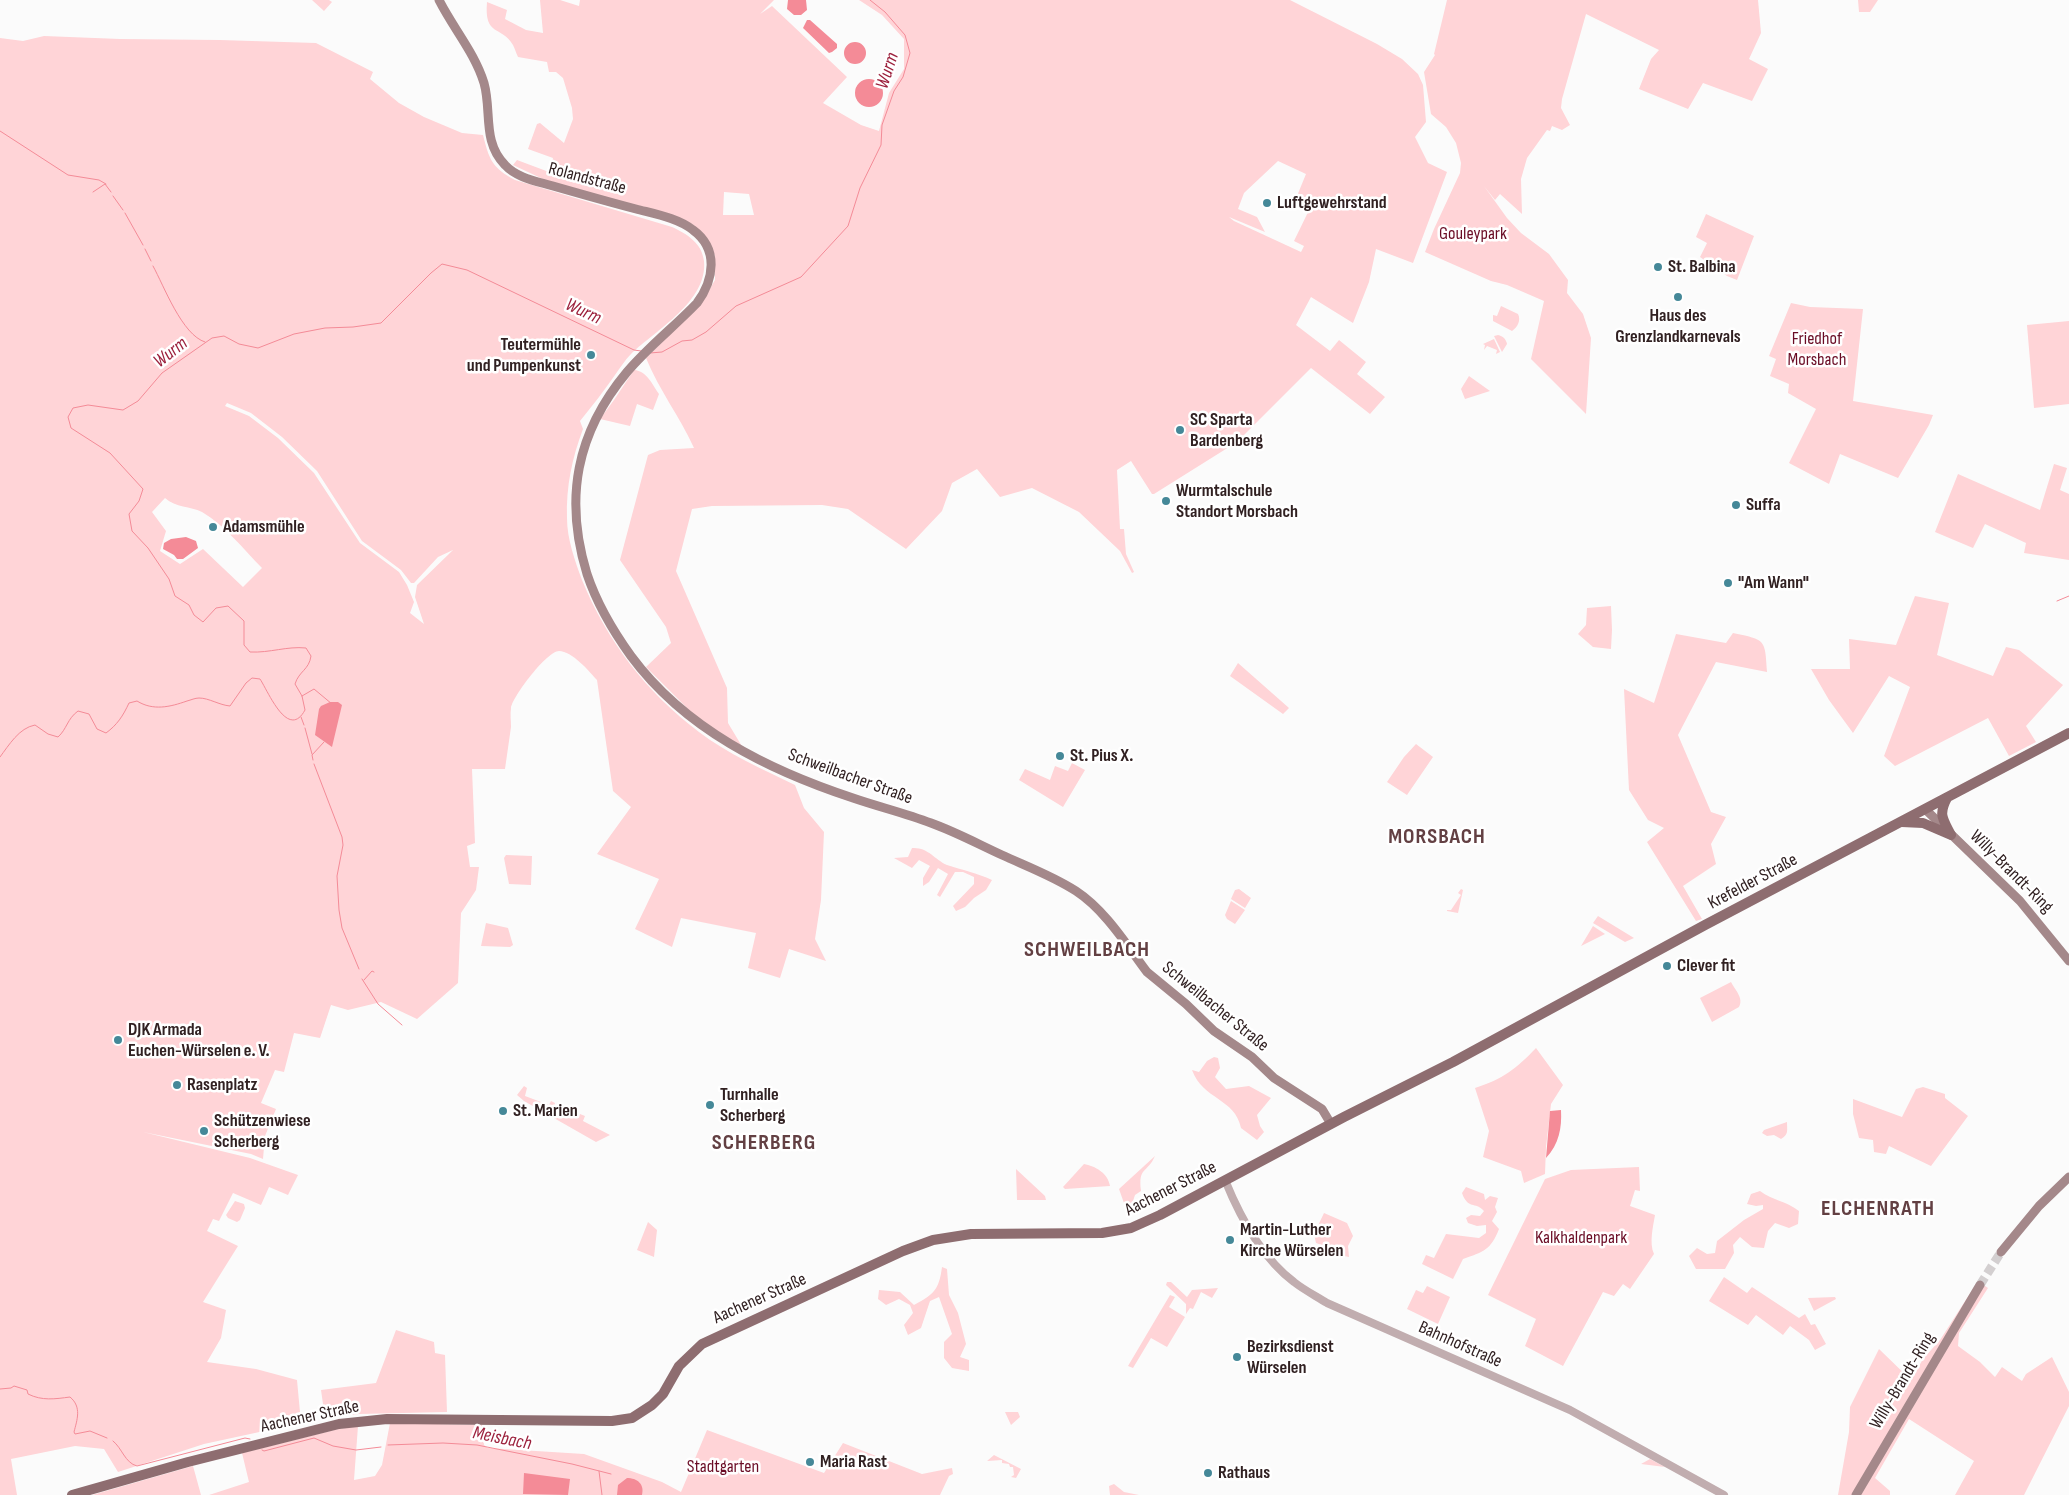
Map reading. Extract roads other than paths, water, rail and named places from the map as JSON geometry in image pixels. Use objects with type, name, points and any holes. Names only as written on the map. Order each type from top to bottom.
[{"type":"main road","name":"Rolandstraße","points":[[439,0],[481,74],[486,94],[488,127],[493,148],[506,167],[532,180],[674,220],[693,230],[704,240],[709,250],[712,269],[704,294],[650,349]]},
{"type":"main road","name":"Schweilbacher Straße","points":[[650,349],[636,362],[604,404],[584,446],[576,485],[575,520],[582,556],[598,601],[622,644],[651,680],[683,711],[707,729],[756,759],[827,790],[948,829],[1076,891],[1097,909],[1156,981],[1186,1004],[1214,1030],[1252,1057],[1274,1078],[1322,1109],[1331,1124]]},
{"type":"main road","name":"Krefelder Straße","points":[[1453,1062],[1705,925],[2069,733]]},
{"type":"main road","points":[[1947,798],[1941,811],[1941,816],[1951,835]]},
{"type":"main road","name":"Willy-Brandt-Ring","points":[[1925,809],[2020,901],[2069,961]]},
{"type":"main road","points":[[1901,822],[1923,823],[1951,835]]},
{"type":"main road","name":"Aachener Straße","points":[[72,1495],[188,1462],[339,1424],[387,1419],[612,1421],[632,1418],[658,1400],[679,1366],[702,1344],[922,1244],[961,1235],[1090,1234],[1122,1230],[1160,1215],[1331,1124],[1453,1062]]},
{"type":"main road","points":[[2001,1252],[2038,1206],[2069,1177]]},
{"type":"main road","name":"Willy-Brandt-Ring","points":[[1856,1495],[1980,1285]]},
{"type":"street","name":"Bahnhofstraße","points":[[1225,1180],[1237,1208],[1272,1261],[1293,1282],[1310,1293],[1327,1303],[1570,1410],[1724,1495]]},
{"type":"waterway","name":"Wurm","points":[[650,353],[662,352],[682,341],[692,340],[706,332],[736,306],[801,277],[848,226],[860,188],[881,145],[882,125],[894,91],[903,77],[910,53],[905,35],[885,12],[870,0]]},
{"type":"waterway","points":[[0,131],[68,175],[99,180],[106,184]]},
{"type":"waterway","points":[[93,192],[105,184],[111,192]]},
{"type":"waterway","points":[[113,196],[123,210]]},
{"type":"waterway","points":[[125,213],[143,245]]},
{"type":"waterway","points":[[145,249],[151,261]]},
{"type":"waterway","name":"Wurm","points":[[0,757],[15,738],[29,727],[35,725],[48,734],[58,737],[78,711],[89,714],[97,729],[106,733],[119,720],[129,703],[137,701],[149,706],[162,707],[199,698],[230,706],[246,683],[252,678],[260,679],[273,702],[285,717],[292,720],[299,718],[305,710],[302,696],[295,684],[310,661],[311,656],[306,648],[250,652],[244,645],[244,621],[228,606],[216,608],[203,622],[194,615],[189,605],[175,596],[169,579],[148,548],[132,531],[129,514],[139,501],[143,489],[110,453],[71,428],[68,417],[73,408],[88,405],[123,410],[138,401],[162,373],[212,338],[224,336],[239,344],[258,348],[294,334],[325,328],[381,323],[442,264],[467,270],[634,350],[641,351]]},
{"type":"waterway","points":[[153,266],[181,320],[197,338],[205,342]]},
{"type":"waterway","points":[[2057,601],[2069,596]]},
{"type":"waterway","points":[[302,696],[314,689],[332,704]]},
{"type":"waterway","points":[[301,717],[304,725]]},
{"type":"waterway","points":[[305,728],[312,754]]},
{"type":"waterway","points":[[313,760],[312,755],[324,742]]},
{"type":"waterway","points":[[314,764],[342,837],[343,845],[337,876],[339,910],[342,928],[359,969]]},
{"type":"waterway","points":[[364,980],[372,971],[374,972]]},
{"type":"waterway","points":[[362,979],[378,1004],[402,1025]]},
{"type":"waterway","name":"Meisbach","points":[[0,1389],[14,1386],[27,1390],[28,1394],[43,1399],[70,1397],[77,1409],[75,1434],[90,1431],[107,1438]]},
{"type":"waterway","name":"Meisbach","points":[[113,1441],[129,1462],[137,1466],[245,1438],[250,1439]]},
{"type":"waterway","name":"Meisbach","points":[[262,1450],[314,1438],[333,1446],[356,1450],[381,1447]]},
{"type":"waterway","name":"Meisbach","points":[[388,1445],[443,1443],[477,1445],[572,1464],[611,1474]]},
{"type":"waterway","points":[[599,1471],[602,1495]]},
{"type":"tunnel","points":[[1980,1285],[2001,1252]]},
{"type":"place","name":"Luftgewehrstand","points":[[1267,203]]},
{"type":"place","name":"St. Balbina","points":[[1658,267]]},
{"type":"place","name":"Haus des Grenzlandkarnevals","points":[[1678,297]]},
{"type":"place","name":"Teutermühle und Pumpenkunst","points":[[591,355]]},
{"type":"place","name":"SC Sparta Bardenberg","points":[[1180,430]]},
{"type":"place","name":"Wurmtalschule Standort Morsbach","points":[[1166,501]]},
{"type":"place","name":"Suffa","points":[[1736,505]]},
{"type":"place","name":"Adamsmühle","points":[[213,527]]},
{"type":"place","name":"\"Am Wann\"","points":[[1728,583]]},
{"type":"place","name":"St. Pius X.","points":[[1060,756]]},
{"type":"place","name":"Clever fit","points":[[1667,966]]},
{"type":"place","name":"DJK Armada Euchen-Würselen e. V.","points":[[118,1040]]},
{"type":"place","name":"Rasenplatz","points":[[177,1085]]},
{"type":"place","name":"Turnhalle Scherberg","points":[[710,1105]]},
{"type":"place","name":"St. Marien","points":[[503,1111]]},
{"type":"place","name":"Schützenwiese Scherberg","points":[[204,1131]]},
{"type":"place","name":"Martin-Luther Kirche Würselen","points":[[1230,1240]]},
{"type":"place","name":"Bezirksdienst Würselen","points":[[1237,1357]]},
{"type":"place","name":"Maria Rast","points":[[810,1462]]},
{"type":"place","name":"Rathaus","points":[[1208,1473]]},
{"type":"district","name":"MORSBACH","points":[[1437,837]]},
{"type":"district","name":"SCHWEILBACH","points":[[1087,950]]},
{"type":"district","name":"SCHERBERG","points":[[764,1143]]},
{"type":"district","name":"ELCHENRATH","points":[[1878,1209]]},
{"type":"park label","name":"Gouleypark","points":[[1473,234]]},
{"type":"park label","name":"Friedhof Morsbach","points":[[1817,349]]},
{"type":"park label","name":"Kalkhaldenpark","points":[[1581,1238]]},
{"type":"park label","name":"Stadtgarten","points":[[723,1467]]}]
